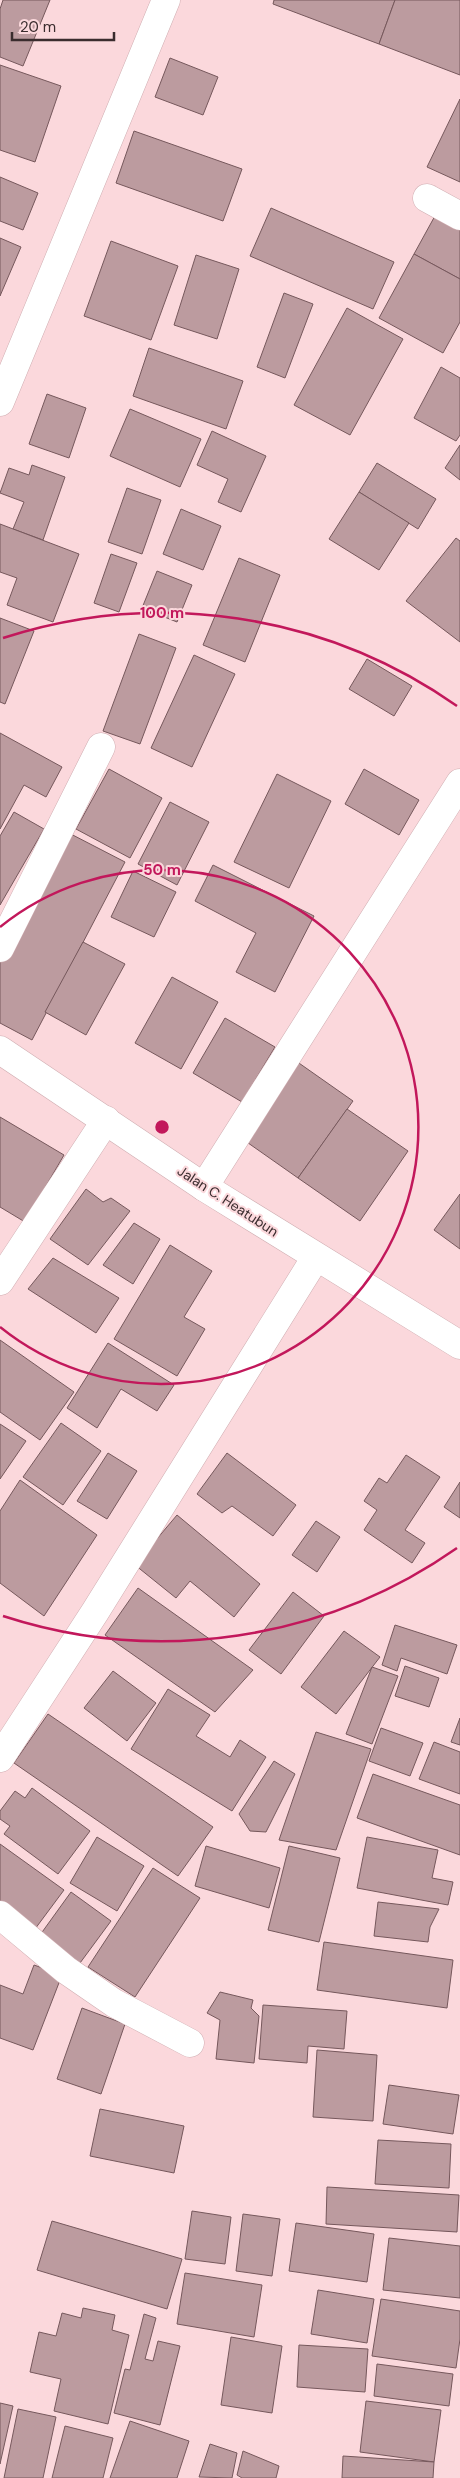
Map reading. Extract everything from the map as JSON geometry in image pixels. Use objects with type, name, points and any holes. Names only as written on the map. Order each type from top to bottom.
[{"type":"street","points":[[0,402],[166,0]]},
{"type":"street","points":[[427,198],[460,216]]},
{"type":"street","points":[[0,948],[101,747]]},
{"type":"street","points":[[204,1188],[460,784]]},
{"type":"street","name":"Jalan C. Heatubun","points":[[0,1050],[204,1188],[460,1345]]},
{"type":"street","points":[[0,1281],[106,1120]]},
{"type":"street","points":[[0,1758],[95,1612],[316,1257]]},
{"type":"street","points":[[0,1915],[66,1970],[114,2003],[190,2043]]},
{"type":"building","points":[[3,0],[50,0],[23,66],[0,57],[0,9]]},
{"type":"building","points":[[274,0],[395,0],[379,44],[273,4]]},
{"type":"building","points":[[395,0],[460,0],[460,75],[379,44]]},
{"type":"building","points":[[170,58],[218,77],[203,115],[155,97]]},
{"type":"building","points":[[0,65],[61,86],[35,162],[0,150]]},
{"type":"building","points":[[460,99],[460,182],[427,167]]},
{"type":"building","points":[[134,131],[242,169],[223,221],[116,183]]},
{"type":"building","points":[[0,177],[38,193],[23,230],[0,221]]},
{"type":"building","points":[[271,208],[394,262],[373,309],[250,256]]},
{"type":"building","points":[[436,214],[460,227],[460,279],[414,254]]},
{"type":"building","points":[[0,238],[21,247],[0,296]]},
{"type":"building","points":[[111,241],[178,266],[151,340],[84,316]]},
{"type":"building","points":[[414,254],[460,279],[460,322],[443,353],[379,318]]},
{"type":"building","points":[[196,255],[239,269],[217,339],[174,325]]},
{"type":"building","points":[[284,293],[313,304],[285,378],[257,367]]},
{"type":"building","points":[[347,308],[403,339],[350,435],[294,405]]},
{"type":"building","points":[[149,348],[243,381],[226,429],[133,396]]},
{"type":"building","points":[[441,367],[460,378],[460,435],[456,441],[414,418]]},
{"type":"building","points":[[47,394],[86,408],[69,458],[29,444]]},
{"type":"building","points":[[130,409],[201,439],[180,487],[110,456]]},
{"type":"building","points":[[212,431],[266,456],[241,512],[218,502],[228,479],[197,465]]},
{"type":"building","points":[[460,445],[460,480],[445,468]]},
{"type":"building","points":[[377,463],[436,499],[418,529],[359,492]]},
{"type":"building","points":[[32,465],[65,477],[43,540],[13,529],[24,502],[0,493],[9,468],[29,475]]},
{"type":"building","points":[[127,488],[161,500],[142,554],[108,542]]},
{"type":"building","points":[[359,492],[409,523],[379,570],[329,539]]},
{"type":"building","points":[[181,509],[221,526],[203,570],[163,554]]},
{"type":"building","points":[[0,524],[79,554],[53,622],[7,605],[17,578],[0,572]]},
{"type":"building","points":[[456,538],[460,541],[460,642],[406,601]]},
{"type":"building","points":[[111,554],[137,563],[119,612],[94,603]]},
{"type":"building","points":[[239,558],[280,575],[245,662],[203,645]]},
{"type":"building","points":[[157,571],[192,585],[177,622],[142,608]]},
{"type":"building","points":[[0,618],[34,631],[5,704],[0,702]]},
{"type":"building","points":[[139,634],[176,648],[140,744],[103,731]]},
{"type":"building","points":[[194,655],[235,674],[192,767],[151,748]]},
{"type":"building","points":[[367,659],[412,686],[394,716],[349,689]]},
{"type":"building","points":[[0,733],[62,767],[46,797],[24,785],[0,829]]},
{"type":"building","points":[[109,769],[162,798],[130,858],[76,829]]},
{"type":"building","points":[[364,769],[419,800],[399,835],[345,804]]},
{"type":"building","points":[[277,774],[331,801],[289,888],[234,862]]},
{"type":"building","points":[[170,802],[209,822],[177,885],[138,864]]},
{"type":"building","points":[[14,812],[44,829],[0,905],[0,836]]},
{"type":"building","points":[[65,831],[125,862],[32,1040],[0,1023],[0,957]]},
{"type":"building","points":[[213,865],[314,916],[275,992],[236,972],[256,933],[195,901]]},
{"type":"building","points":[[133,871],[176,892],[154,937],[111,917]]},
{"type":"building","points":[[83,942],[125,964],[86,1035],[45,1012]]},
{"type":"building","points":[[172,977],[218,1002],[181,1069],[135,1043]]},
{"type":"building","points":[[225,1018],[275,1047],[242,1102],[193,1073]]},
{"type":"building","points":[[296,1061],[353,1101],[298,1178],[241,1138]]},
{"type":"building","points":[[347,1109],[408,1151],[360,1221],[298,1178]]},
{"type":"building","points":[[0,1117],[64,1155],[25,1222],[0,1207]]},
{"type":"building","points":[[86,1189],[103,1202],[111,1198],[130,1211],[88,1265],[50,1239]]},
{"type":"building","points":[[460,1194],[460,1249],[434,1230]]},
{"type":"building","points":[[134,1223],[160,1239],[133,1284],[103,1265]]},
{"type":"building","points":[[170,1245],[212,1271],[184,1317],[205,1329],[177,1376],[114,1339]]},
{"type":"building","points":[[53,1258],[119,1298],[96,1333],[28,1289]]},
{"type":"building","points":[[0,1340],[74,1392],[40,1440],[0,1412]]},
{"type":"building","points":[[108,1343],[174,1385],[157,1411],[121,1389],[97,1428],[67,1408]]},
{"type":"building","points":[[61,1423],[101,1451],[63,1505],[23,1477]]},
{"type":"building","points":[[0,1424],[26,1441],[0,1479]]},
{"type":"building","points":[[108,1453],[137,1471],[107,1519],[77,1501]]},
{"type":"building","points":[[227,1453],[296,1505],[273,1536],[232,1506],[222,1513],[197,1494]]},
{"type":"building","points":[[406,1455],[440,1477],[405,1530],[425,1543],[412,1563],[364,1530],[377,1510],[364,1501],[379,1478],[387,1483]]},
{"type":"building","points":[[20,1480],[97,1535],[44,1616],[0,1583],[0,1511]]},
{"type":"building","points":[[460,1482],[460,1518],[444,1507]]},
{"type":"building","points":[[177,1515],[260,1584],[234,1617],[190,1581],[176,1598],[135,1565]]},
{"type":"building","points":[[316,1521],[340,1537],[317,1572],[292,1555]]},
{"type":"building","points":[[138,1588],[253,1670],[215,1712],[105,1635]]},
{"type":"building","points":[[293,1592],[324,1616],[281,1674],[249,1650]]},
{"type":"building","points":[[395,1625],[457,1645],[447,1674],[401,1658],[397,1671],[382,1665]]},
{"type":"building","points":[[344,1631],[380,1657],[336,1714],[301,1687]]},
{"type":"building","points":[[405,1666],[439,1678],[429,1707],[395,1696]]},
{"type":"building","points":[[372,1667],[398,1676],[372,1744],[346,1734]]},
{"type":"building","points":[[113,1671],[156,1703],[127,1741],[84,1708]]},
{"type":"building","points":[[168,1689],[210,1715],[196,1736],[230,1757],[240,1740],[266,1757],[232,1811],[131,1749]]},
{"type":"building","points":[[48,1714],[213,1827],[178,1876],[14,1763]]},
{"type":"building","points":[[460,1718],[460,1745],[451,1742]]},
{"type":"building","points":[[381,1728],[423,1743],[410,1776],[369,1761]]},
{"type":"building","points":[[316,1732],[371,1749],[336,1850],[279,1840]]},
{"type":"building","points":[[434,1742],[460,1752],[460,1794],[419,1779]]},
{"type":"building","points":[[274,1761],[295,1774],[266,1832],[250,1831],[239,1814]]},
{"type":"building","points":[[373,1774],[460,1805],[460,1855],[357,1818]]},
{"type":"building","points":[[32,1788],[90,1831],[58,1874],[4,1834],[10,1826],[0,1819],[0,1811],[15,1791],[25,1798]]},
{"type":"building","points":[[97,1837],[144,1866],[117,1911],[70,1883]]},
{"type":"building","points":[[367,1837],[438,1850],[432,1878],[453,1882],[448,1905],[357,1888]]},
{"type":"building","points":[[0,1844],[64,1890],[35,1929],[0,1904]]},
{"type":"building","points":[[206,1846],[280,1868],[269,1908],[195,1886]]},
{"type":"building","points":[[289,1846],[340,1858],[319,1942],[268,1930]]},
{"type":"building","points":[[153,1868],[200,1898],[135,1997],[88,1967]]},
{"type":"building","points":[[71,1892],[111,1921],[80,1963],[40,1935]]},
{"type":"building","points":[[378,1902],[439,1909],[430,1927],[428,1942],[374,1936]]},
{"type":"building","points":[[324,1942],[453,1960],[447,2008],[317,1990]]},
{"type":"building","points":[[34,1965],[62,1975],[33,2050],[0,2038],[0,1985],[23,1994]]},
{"type":"building","points":[[220,1992],[253,2000],[251,2008],[259,2016],[254,2063],[216,2059],[220,2020],[207,2013]]},
{"type":"building","points":[[263,2005],[347,2011],[344,2049],[308,2046],[307,2063],[259,2059]]},
{"type":"building","points":[[82,2008],[125,2024],[101,2094],[57,2079]]},
{"type":"building","points":[[317,2050],[377,2055],[373,2121],[313,2117]]},
{"type":"building","points":[[389,2085],[459,2095],[453,2134],[383,2124]]},
{"type":"building","points":[[100,2109],[184,2126],[174,2173],[90,2156]]},
{"type":"building","points":[[378,2140],[451,2144],[449,2188],[375,2184]]},
{"type":"building","points":[[327,2187],[459,2195],[457,2232],[326,2224]]},
{"type":"building","points":[[192,2211],[231,2217],[225,2264],[185,2259]]},
{"type":"building","points":[[243,2214],[280,2219],[272,2276],[236,2271]]},
{"type":"building","points":[[52,2221],[182,2259],[167,2309],[37,2270]]},
{"type":"building","points":[[296,2223],[374,2234],[367,2282],[289,2271]]},
{"type":"building","points":[[389,2238],[460,2246],[460,2298],[383,2290]]},
{"type":"building","points":[[185,2273],[262,2285],[254,2337],[177,2324]]},
{"type":"building","points":[[318,2290],[374,2299],[367,2343],[311,2334]]},
{"type":"building","points":[[381,2299],[460,2311],[460,2339],[456,2368],[372,2356]]},
{"type":"building","points":[[83,2308],[115,2315],[112,2330],[129,2335],[108,2424],[54,2411],[61,2379],[30,2372],[39,2332],[56,2336],[62,2313],[81,2318]]},
{"type":"building","points":[[144,2314],[156,2318],[145,2359],[153,2361],[158,2341],[180,2346],[160,2425],[114,2413],[125,2369],[130,2370]]},
{"type":"building","points":[[231,2337],[282,2346],[272,2413],[221,2405]]},
{"type":"building","points":[[299,2345],[368,2349],[365,2392],[297,2387]]},
{"type":"building","points":[[377,2364],[453,2374],[449,2406],[374,2396]]},
{"type":"building","points":[[366,2401],[441,2410],[434,2462],[360,2452]]},
{"type":"building","points":[[0,2403],[13,2406],[0,2464]]},
{"type":"building","points":[[18,2409],[56,2417],[43,2478],[4,2478]]},
{"type":"building","points":[[130,2421],[189,2441],[177,2478],[110,2478]]},
{"type":"building","points":[[65,2426],[113,2438],[103,2478],[52,2478]]},
{"type":"building","points":[[210,2444],[237,2453],[232,2478],[199,2477]]},
{"type":"building","points":[[243,2451],[279,2466],[276,2478],[242,2478],[237,2475]]},
{"type":"building","points":[[343,2456],[434,2462],[433,2478],[342,2478]]}]
